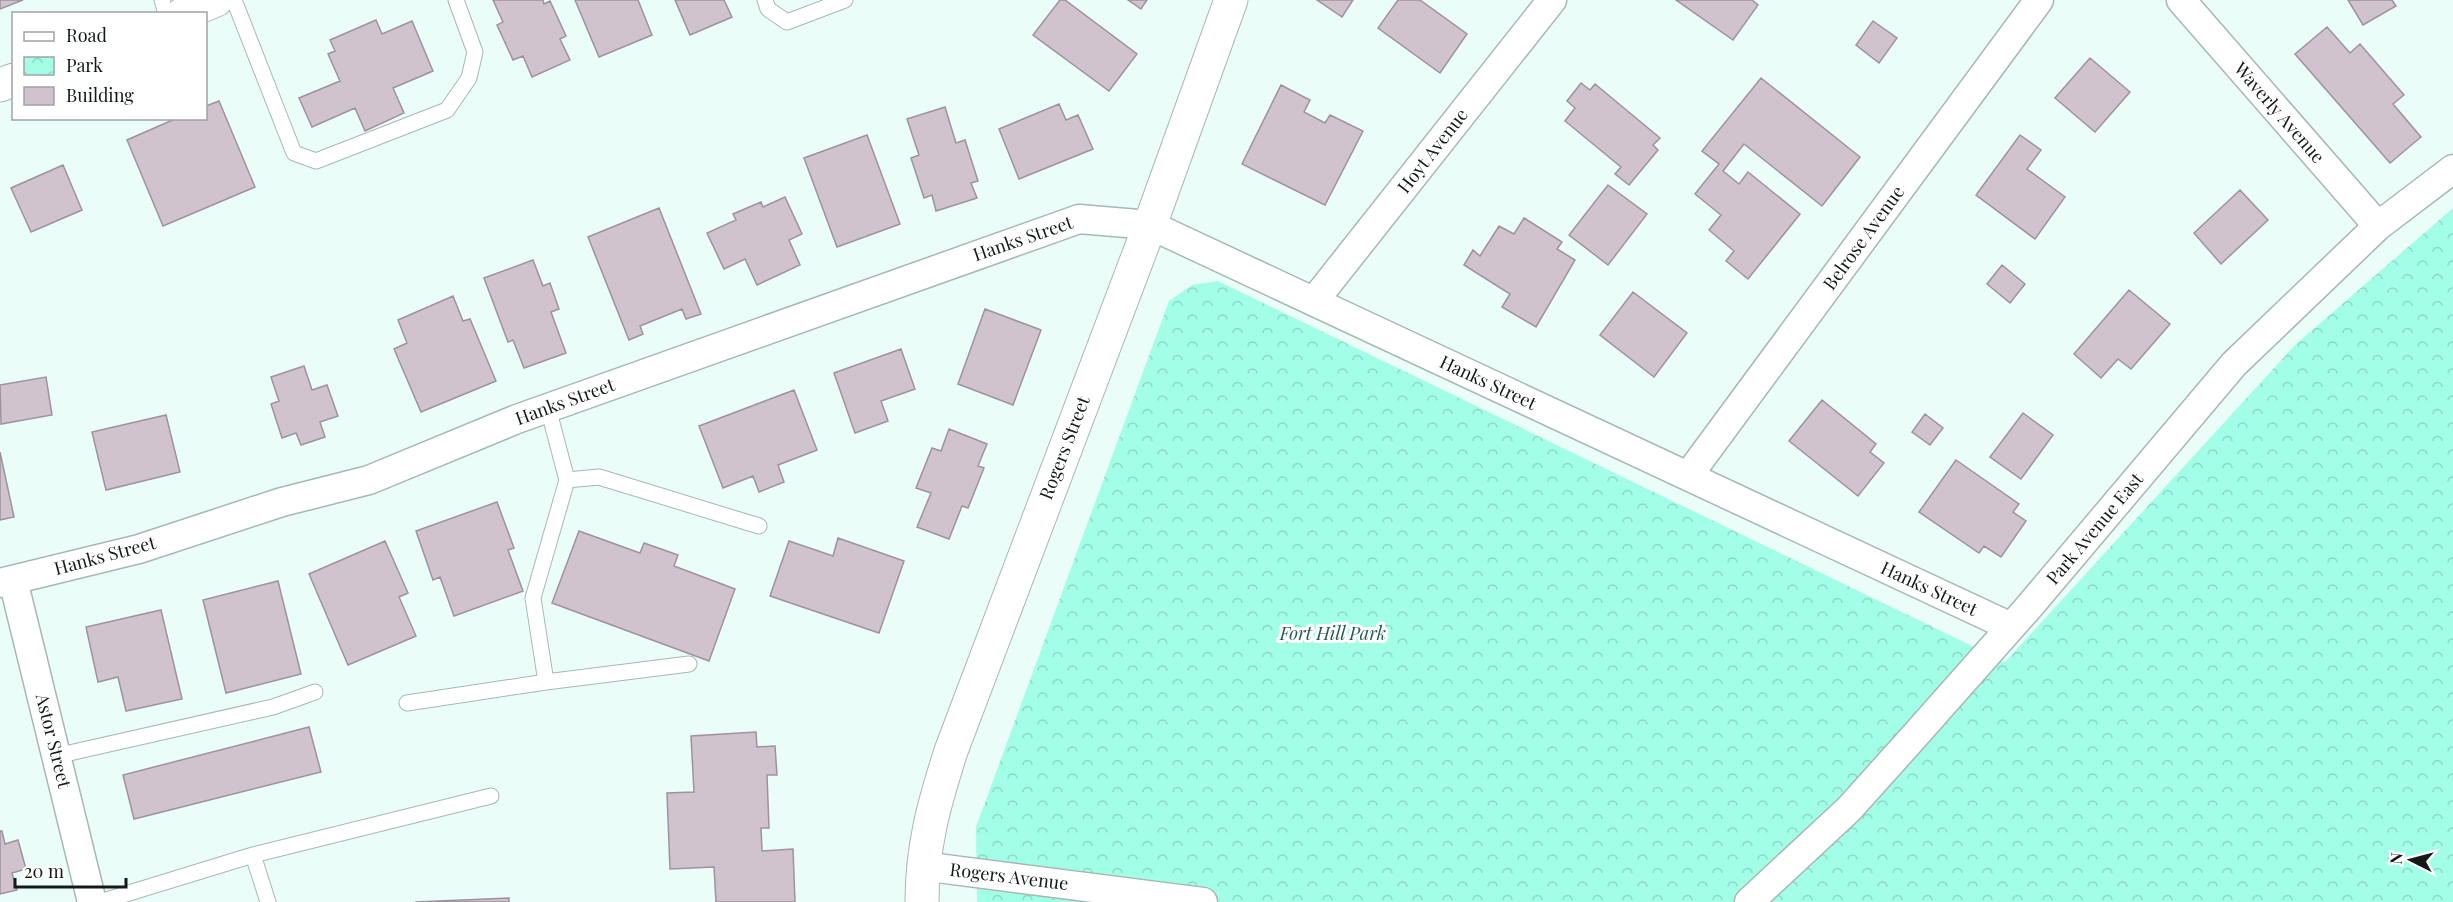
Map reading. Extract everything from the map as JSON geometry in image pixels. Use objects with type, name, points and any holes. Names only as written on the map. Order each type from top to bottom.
[{"type":"street","points":[[188,12],[216,0]]},
{"type":"street","name":"Rogers Street","points":[[922,902],[922,866],[931,811],[951,750],[1150,225],[1231,0]]},
{"type":"street","name":"Hoyt Avenue","points":[[1314,302],[1552,0]]},
{"type":"street","name":"Belrose Avenue","points":[[1688,476],[2039,0]]},
{"type":"street","name":"Waverly Avenue","points":[[2181,0],[2378,226]]},
{"type":"street","name":"Park Avenue East","points":[[1749,902],[1849,809],[2011,627],[2234,364],[2378,226],[2453,169]]},
{"type":"street","name":"Hanks Street","points":[[7,582],[139,549],[282,502],[369,480],[548,408],[1078,219],[1150,225],[2011,627]]},
{"type":"street","name":"Astor Street","points":[[7,582],[56,756],[92,902]]},
{"type":"street","name":"Rogers Avenue","points":[[922,866],[1203,902]]},
{"type":"lane","points":[[234,0],[294,153],[316,161],[447,110],[469,78],[475,52],[456,0]]},
{"type":"lane","points":[[765,0],[768,9],[787,22],[845,0]]},
{"type":"lane","points":[[546,682],[533,598],[567,480],[548,408]]},
{"type":"lane","points":[[567,480],[598,477],[759,526]]},
{"type":"lane","points":[[407,704],[546,682],[688,664]]},
{"type":"lane","points":[[56,756],[273,707],[315,692]]},
{"type":"lane","points":[[100,902],[253,855],[491,796]]},
{"type":"lane","points":[[253,855],[268,902]]},
{"type":"green space","name":"Fort Hill Park","points":[[2453,208],[2453,902],[977,902],[976,827],[1169,301],[1192,285],[1218,281],[2005,662],[2295,345]]},
{"type":"building","points":[[0,0],[23,0],[0,9]]},
{"type":"building","points":[[493,0],[543,0],[544,4],[550,1],[566,36],[560,39],[570,60],[532,77],[523,56],[513,60],[497,25],[503,22]]},
{"type":"building","points":[[575,0],[638,0],[652,35],[599,57]]},
{"type":"building","points":[[675,0],[724,0],[732,17],[690,35]]},
{"type":"building","points":[[1060,0],[1065,0],[1137,54],[1109,91],[1033,35]]},
{"type":"building","points":[[1128,0],[1147,0],[1141,9]]},
{"type":"building","points":[[1317,0],[1353,0],[1342,17]]},
{"type":"building","points":[[1398,0],[1420,0],[1467,34],[1440,73],[1378,28]]},
{"type":"building","points":[[1676,0],[1752,0],[1758,5],[1733,40]]},
{"type":"building","points":[[2348,0],[2392,0],[2396,6],[2363,25]]},
{"type":"building","points":[[376,20],[382,34],[412,21],[433,71],[393,88],[404,113],[365,131],[355,108],[312,127],[299,98],[340,81],[328,54],[335,51],[330,40]]},
{"type":"building","points":[[1873,21],[1897,38],[1879,63],[1856,45]]},
{"type":"building","points":[[2327,27],[2350,53],[2360,44],[2404,95],[2393,104],[2421,137],[2390,163],[2295,54]]},
{"type":"building","points":[[2090,58],[2130,92],[2095,132],[2055,98]]},
{"type":"building","points":[[1761,78],[1860,157],[1822,206],[1744,144],[1723,171],[1739,184],[1748,172],[1800,214],[1748,279],[1726,261],[1734,251],[1709,230],[1721,215],[1695,194],[1719,164],[1702,151]]},
{"type":"building","points":[[1581,83],[1590,90],[1595,84],[1660,138],[1653,145],[1658,150],[1629,185],[1615,174],[1621,167],[1565,121],[1575,108],[1567,101]]},
{"type":"building","points":[[1281,85],[1310,100],[1304,112],[1325,123],[1330,115],[1363,131],[1325,205],[1242,164]]},
{"type":"building","points":[[219,101],[255,187],[163,226],[127,140],[172,120],[207,120],[207,106]]},
{"type":"building","points":[[1059,104],[1066,120],[1078,115],[1093,149],[1019,179],[999,129]]},
{"type":"building","points":[[945,107],[956,143],[965,140],[978,181],[971,183],[977,198],[936,211],[932,195],[924,198],[911,158],[919,155],[907,119]]},
{"type":"building","points":[[867,135],[900,224],[837,247],[804,158]]},
{"type":"building","points":[[2020,135],[2041,150],[2027,169],[2065,197],[2035,239],[1976,195]]},
{"type":"building","points":[[63,165],[82,210],[31,232],[11,188]]},
{"type":"building","points":[[1608,185],[1647,214],[1608,265],[1569,235]]},
{"type":"building","points":[[2240,190],[2268,220],[2221,264],[2194,233]]},
{"type":"building","points":[[785,197],[802,234],[789,240],[800,265],[757,285],[745,259],[724,269],[707,233],[736,220],[733,214],[761,202],[763,207]]},
{"type":"building","points":[[659,208],[701,314],[686,319],[682,309],[640,326],[643,334],[629,340],[588,237]]},
{"type":"building","points":[[1524,218],[1562,242],[1557,249],[1575,260],[1536,327],[1502,307],[1510,294],[1464,265],[1473,250],[1480,256],[1499,226],[1514,234]]},
{"type":"building","points":[[533,260],[543,286],[550,283],[559,309],[551,312],[566,353],[524,368],[513,340],[508,342],[484,278]]},
{"type":"building","points":[[2002,265],[2025,284],[2010,303],[1987,284]]},
{"type":"building","points":[[2129,290],[2170,324],[2131,369],[2118,359],[2101,378],[2074,354]]},
{"type":"building","points":[[1633,292],[1687,333],[1654,377],[1600,335]]},
{"type":"building","points":[[453,296],[463,321],[470,319],[496,381],[421,412],[394,349],[407,343],[398,320]]},
{"type":"building","points":[[985,309],[1041,330],[1013,405],[958,384]]},
{"type":"building","points":[[901,349],[915,389],[881,401],[888,421],[855,433],[834,373]]},
{"type":"building","points":[[304,366],[312,390],[327,385],[338,416],[320,422],[325,437],[301,445],[296,433],[282,438],[271,404],[279,401],[271,377]]},
{"type":"building","points":[[46,377],[52,415],[1,424],[0,385]]},
{"type":"building","points":[[794,390],[817,450],[778,465],[784,482],[759,492],[753,476],[723,488],[699,426]]},
{"type":"building","points":[[1822,400],[1876,444],[1870,452],[1884,463],[1858,496],[1789,441]]},
{"type":"building","points":[[2023,413],[2053,435],[2021,479],[1990,457]]},
{"type":"building","points":[[1925,414],[1943,428],[1930,445],[1912,432]]},
{"type":"building","points":[[166,415],[180,472],[106,490],[92,432]]},
{"type":"building","points":[[949,429],[987,444],[978,466],[984,468],[968,508],[962,506],[949,539],[917,527],[931,493],[916,488],[932,448],[941,451]]},
{"type":"building","points":[[0,452],[14,517],[0,520]]},
{"type":"building","points":[[1956,460],[2019,504],[2013,512],[2026,521],[2001,557],[1984,546],[1979,553],[1919,512]]},
{"type":"building","points":[[497,502],[514,548],[508,550],[523,591],[454,616],[440,577],[433,580],[416,531]]},
{"type":"building","points":[[579,531],[640,553],[644,543],[678,555],[674,566],[735,589],[709,661],[552,603]]},
{"type":"building","points":[[838,538],[904,561],[879,633],[770,596],[789,541],[833,556]]},
{"type":"building","points":[[385,541],[408,593],[399,597],[416,636],[348,665],[309,574]]},
{"type":"building","points":[[278,581],[301,674],[226,693],[203,600]]},
{"type":"building","points":[[161,610],[182,699],[126,711],[118,677],[98,682],[86,627]]},
{"type":"building","points":[[309,727],[321,772],[134,819],[123,775]]},
{"type":"building","points":[[756,732],[757,747],[775,746],[777,775],[767,775],[769,828],[761,828],[762,851],[793,849],[795,902],[716,902],[714,867],[670,869],[667,793],[694,792],[691,736]]},
{"type":"building","points":[[0,831],[2,831],[5,844],[18,840],[26,869],[12,873],[17,890],[0,894]]},
{"type":"building","points":[[509,898],[509,902],[415,902]]}]
